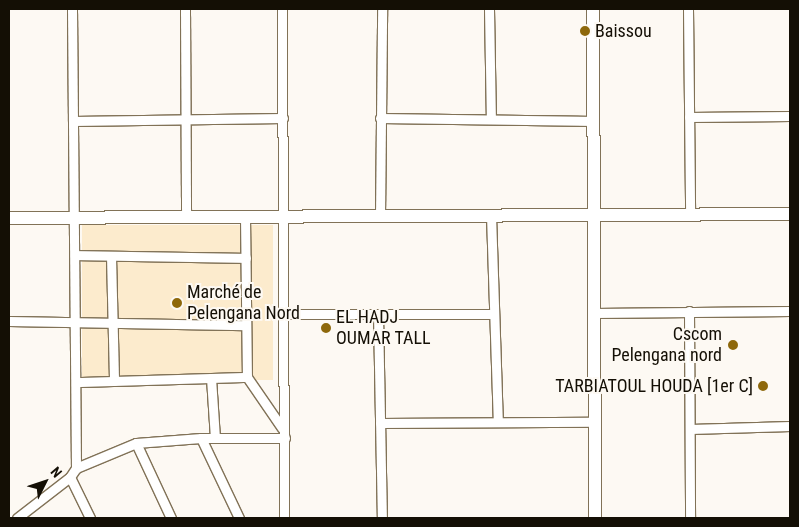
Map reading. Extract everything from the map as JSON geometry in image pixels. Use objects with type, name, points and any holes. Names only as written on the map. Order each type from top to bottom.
[{"type":"street","points":[[72,9],[77,382],[76,468]]},
{"type":"street","points":[[185,9],[186,217]]},
{"type":"street","points":[[282,9],[282,428],[285,438],[284,518]]},
{"type":"street","points":[[380,216],[382,9]]},
{"type":"street","points":[[489,9],[491,119]]},
{"type":"street","points":[[593,9],[595,518]]},
{"type":"street","points":[[688,9],[690,214]]},
{"type":"street","points":[[689,117],[790,116]]},
{"type":"street","points":[[73,121],[283,118]]},
{"type":"street","points":[[380,118],[594,121]]},
{"type":"street","points":[[9,218],[790,214]]},
{"type":"street","points":[[490,215],[498,422]]},
{"type":"street","points":[[245,217],[247,376],[282,428]]},
{"type":"street","points":[[75,255],[246,258]]},
{"type":"street","points":[[111,256],[114,381]]},
{"type":"street","points":[[689,311],[690,518]]},
{"type":"street","points":[[594,312],[790,311]]},
{"type":"street","points":[[282,314],[494,314]]},
{"type":"street","points":[[378,314],[382,518]]},
{"type":"street","points":[[9,321],[246,325]]},
{"type":"street","points":[[77,382],[247,376]]},
{"type":"street","points":[[212,378],[215,438]]},
{"type":"street","points":[[380,423],[595,422]]},
{"type":"street","points":[[690,429],[790,426]]},
{"type":"street","points":[[17,518],[70,477],[76,468],[136,442],[201,438],[285,438]]},
{"type":"street","points":[[201,438],[239,518]]},
{"type":"street","points":[[136,442],[172,518]]},
{"type":"street","points":[[70,477],[90,518]]},
{"type":"shaded area","name":"Marché de Pelengana Nord","points":[[82,225],[273,225],[273,380],[82,380]]},
{"type":"place","name":"Baissou","points":[[585,31]]},
{"type":"place","name":"Marché de Pelengana Nord","points":[[177,303]]},
{"type":"place","name":"EL HADJ OUMAR TALL","points":[[326,328]]},
{"type":"place","name":"Cscom Pelengana nord","points":[[733,345]]},
{"type":"place","name":"TARBIATOUL HOUDA [1er C]","points":[[763,386]]}]
